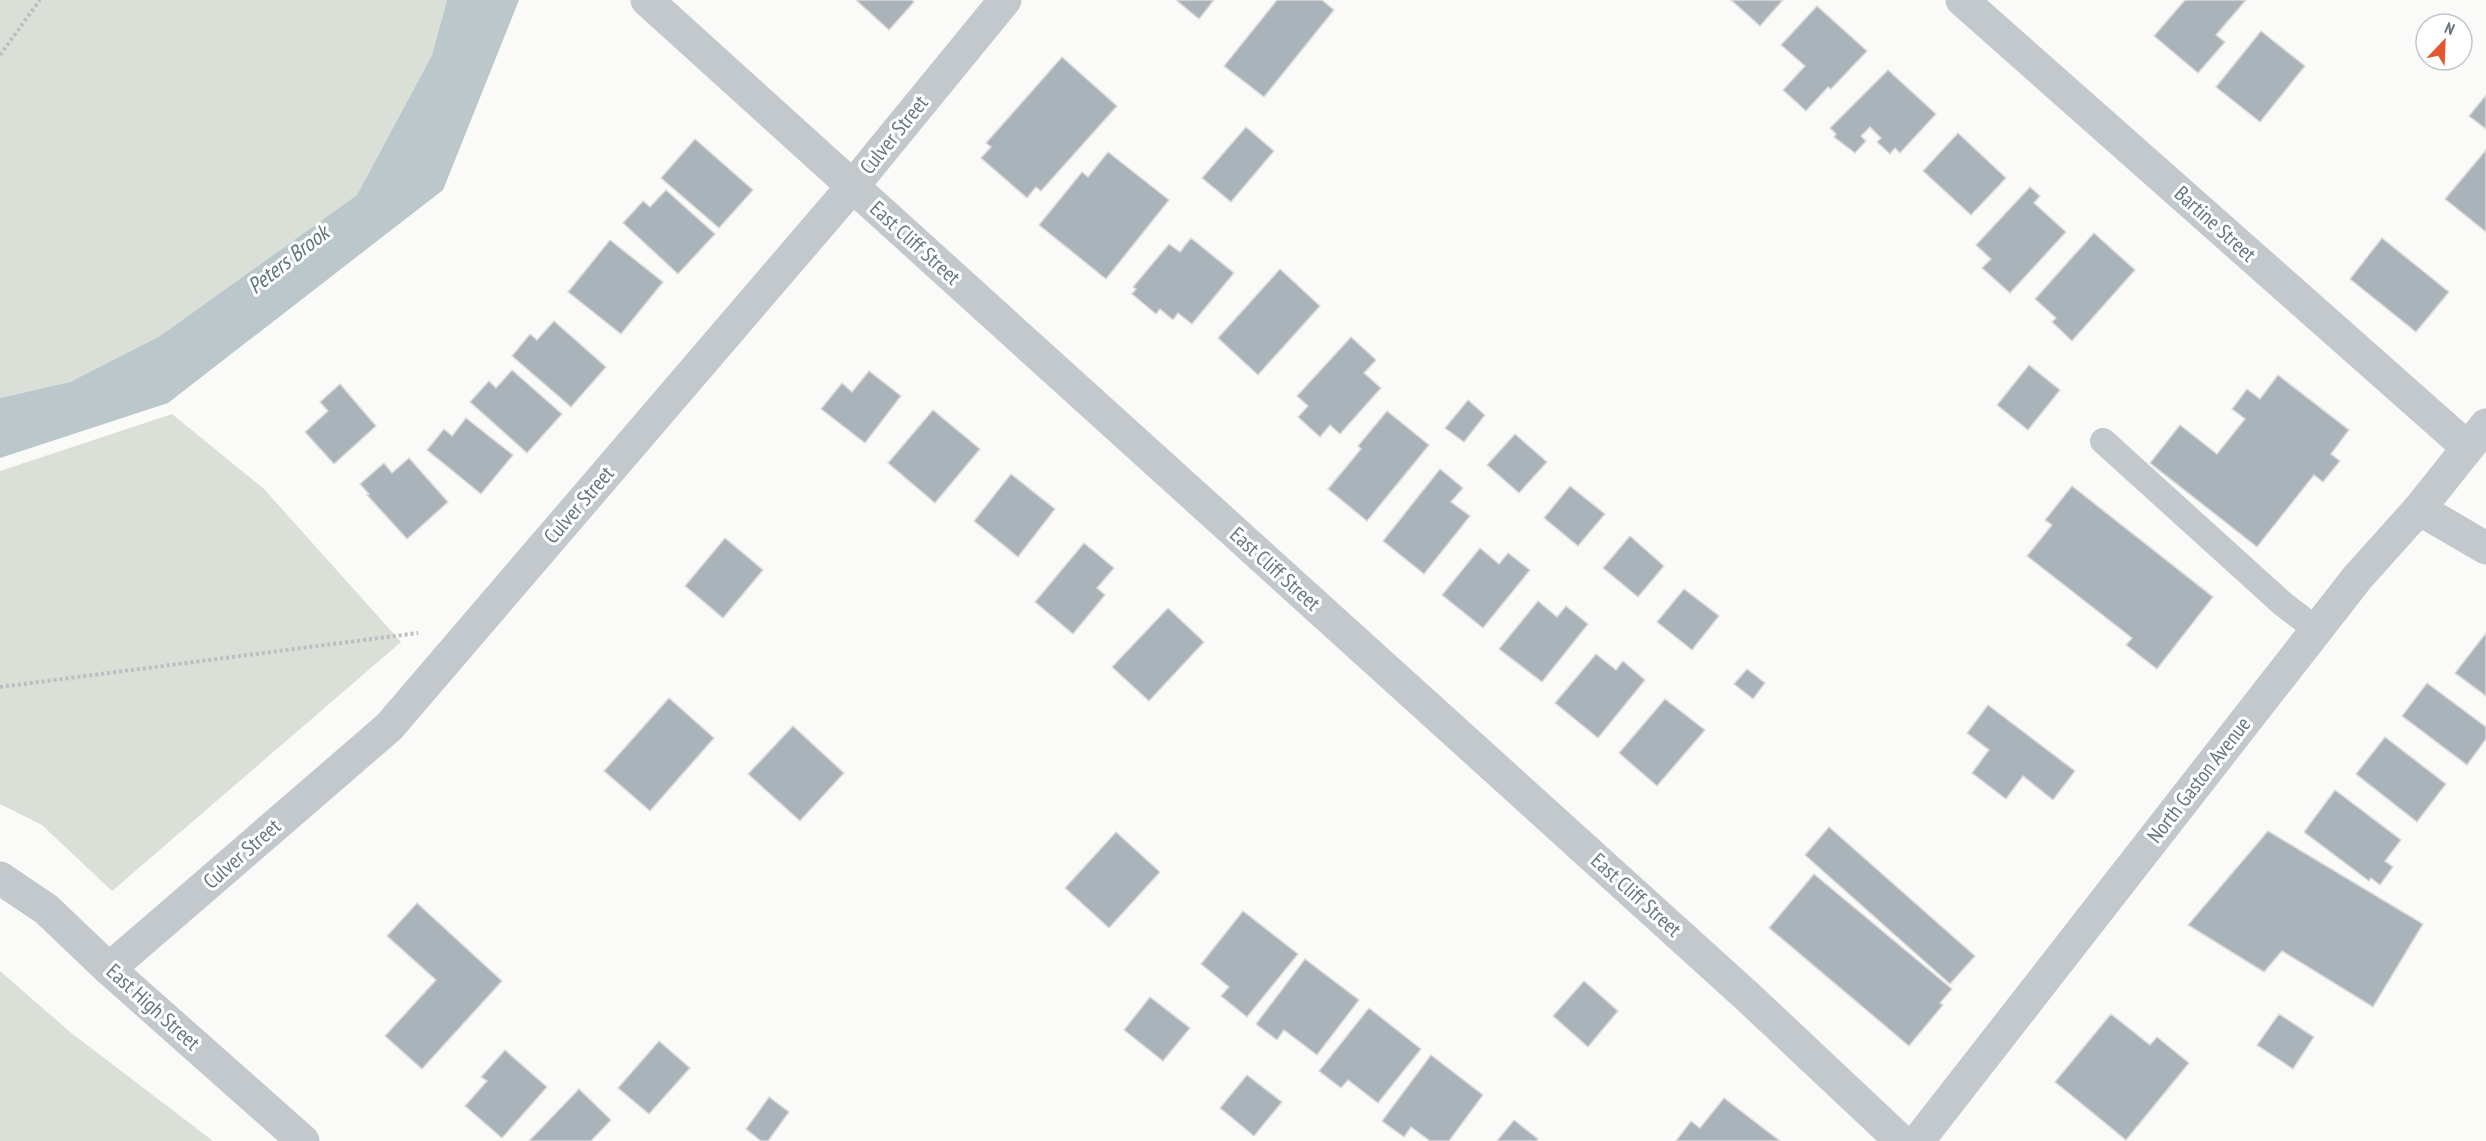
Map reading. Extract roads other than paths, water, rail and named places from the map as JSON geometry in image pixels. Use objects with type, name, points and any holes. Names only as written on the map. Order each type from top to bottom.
[{"type":"street","name":"East Cliff Street","points":[[647,0],[1740,989],[1901,1141]]},
{"type":"street","name":"Culver Street","points":[[109,969],[388,727],[852,187],[1005,0]]},
{"type":"street","name":"Bartine Street","points":[[1962,0],[2477,436]]},
{"type":"street","name":"North Gaston Avenue","points":[[1918,1141],[2357,578],[2419,509],[2477,436]]},
{"type":"street","points":[[2419,509],[2486,548]]},
{"type":"street","name":"East High Street","points":[[0,878],[46,909],[109,969],[303,1141]]},
{"type":"lane","points":[[2103,441],[2283,604],[2317,630]]},
{"type":"water","name":"Peters Brook","points":[[447,0],[519,0],[443,190],[168,403],[0,458],[0,398],[70,382],[160,336],[357,195],[432,55]]}]
